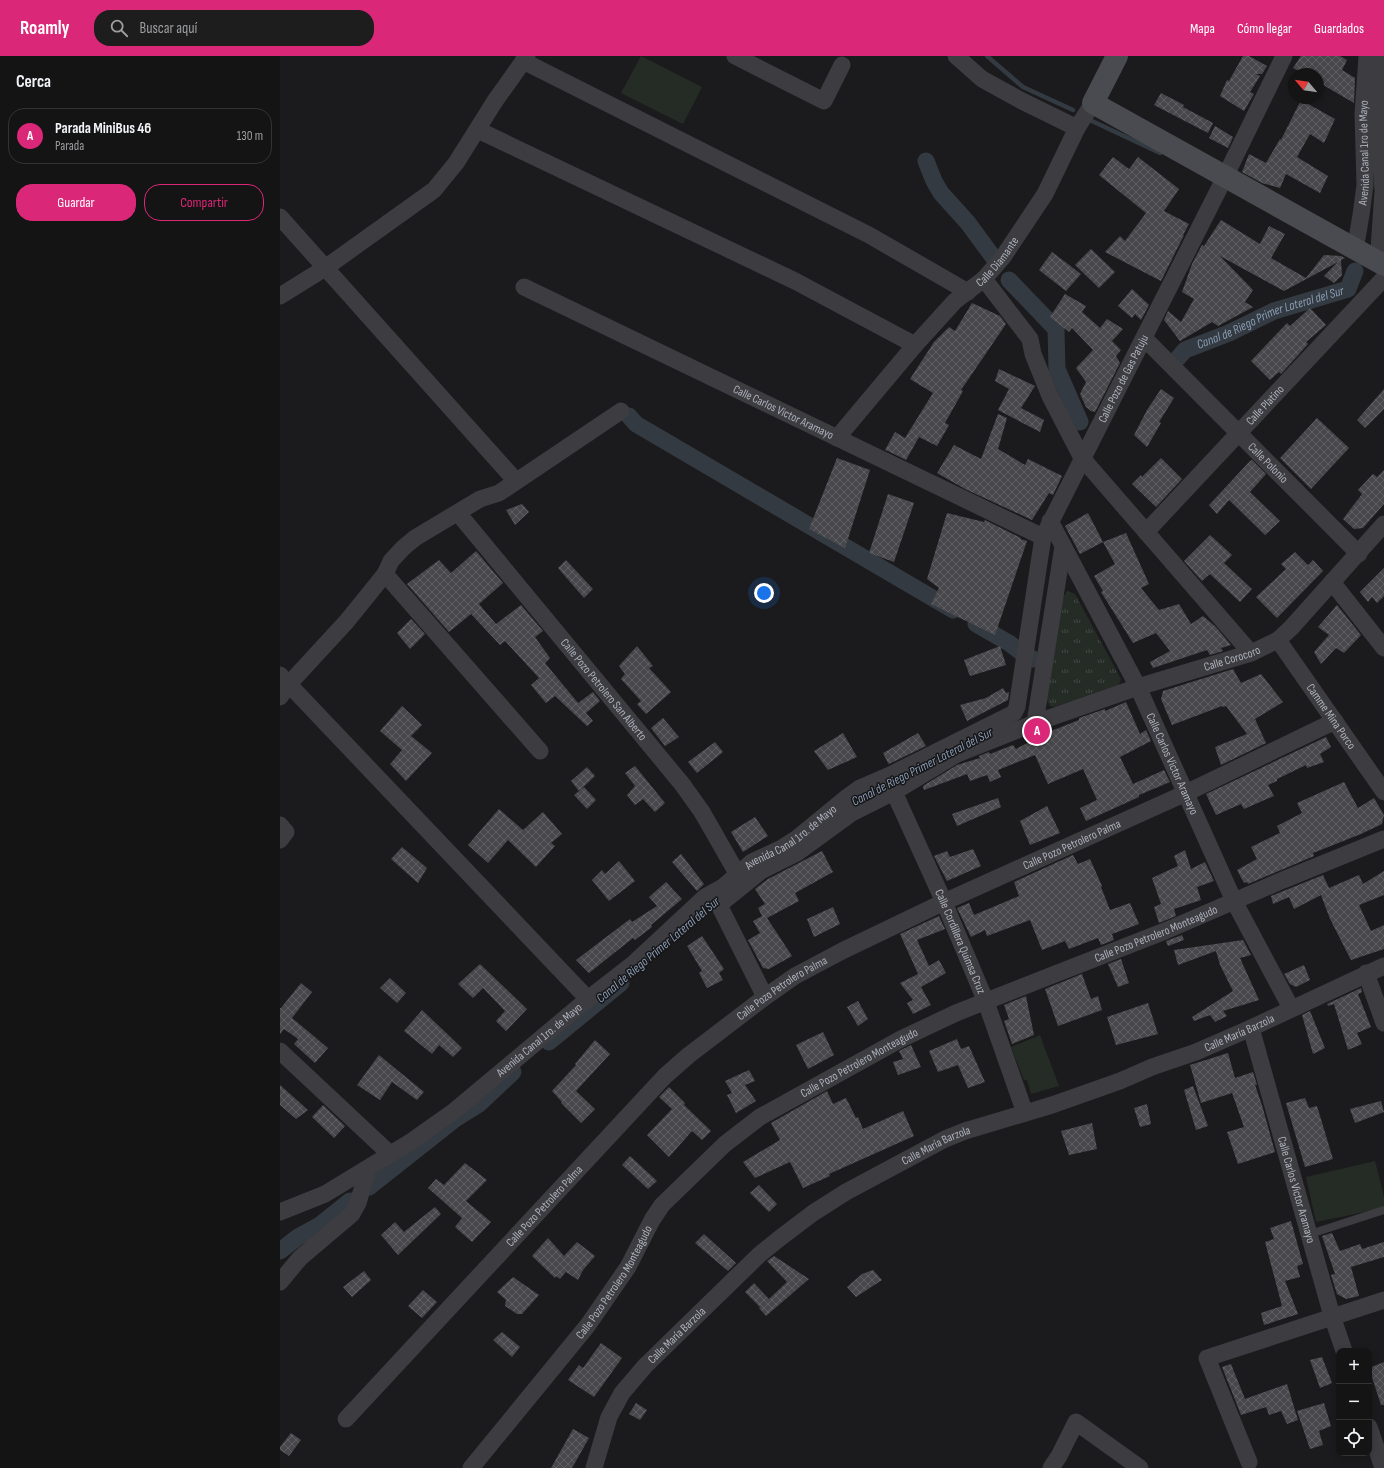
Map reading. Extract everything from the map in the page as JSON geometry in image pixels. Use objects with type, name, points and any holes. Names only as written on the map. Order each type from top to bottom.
[{"type":"street","points":[[735,56],[824,101],[842,64]]},
{"type":"street","points":[[956,56],[982,79],[1022,101],[1077,128]]},
{"type":"street","name":"Calle Diamante","points":[[837,438],[915,345],[955,301],[984,279],[1003,257],[1045,194],[1077,128],[1093,103],[1117,56]]},
{"type":"street","name":"Calle Pozo de Gas Patuju","points":[[1010,715],[1017,708],[1043,537],[1226,177],[1284,56]]},
{"type":"street","name":"Avenida Canal 1ro de Mayo","points":[[1355,250],[1365,185],[1363,114],[1367,56]]},
{"type":"street","name":"Avenida Canal 1ro de Mayo","points":[[1382,56],[1378,125],[1383,191],[1382,269]]},
{"type":"street","points":[[280,296],[325,268],[434,190],[456,163],[495,101],[525,59],[869,235],[968,292]]},
{"type":"street","points":[[1093,103],[1355,250],[1382,269]]},
{"type":"street","points":[[478,130],[795,281],[915,345]]},
{"type":"street","points":[[280,217],[516,482]]},
{"type":"street","points":[[1355,250],[1382,225]]},
{"type":"street","name":"Calle Platino","points":[[1146,532],[1239,434],[1382,269]]},
{"type":"street","points":[[984,279],[1030,340],[1033,354],[1050,396],[1082,458],[1250,653]]},
{"type":"street","name":"Calle Carlos Victor Aramayo","points":[[524,287],[1043,537]]},
{"type":"street","name":"Calle Polonio","points":[[1144,338],[1359,554]]},
{"type":"street","points":[[588,999],[283,685],[347,621],[385,574],[391,561],[403,548],[416,538],[480,499],[499,493],[621,411]]},
{"type":"street","name":"Calle Pozo Petrolero San Alberto","points":[[458,513],[682,784],[702,812],[738,875]]},
{"type":"street","name":"Calle Carlos Victor Aramayo","points":[[1050,521],[1138,687],[1234,901],[1291,1008]]},
{"type":"street","name":"Calle Corocoro","points":[[1035,723],[1138,687],[1250,653],[1278,640],[1291,628],[1359,554],[1384,524]]},
{"type":"street","points":[[764,997],[719,905],[761,871],[797,853],[852,812],[894,792],[957,754],[1035,723],[1063,546]]},
{"type":"street","points":[[385,574],[540,752]]},
{"type":"street","points":[[1332,582],[1384,648]]},
{"type":"street","name":"Camme Mina Porco","points":[[1278,640],[1384,792]]},
{"type":"street","name":"Avenida Canal 1ro. de Mayo","points":[[280,1212],[325,1194],[368,1169],[441,1120],[478,1092],[588,999],[633,964],[705,897],[723,887],[752,862],[782,848],[796,839],[860,788],[1010,715]]},
{"type":"street","name":"Calle Pozo Petrolero Palma","points":[[346,1419],[665,1076],[764,997],[795,976],[842,951],[944,902],[1186,793],[1335,721]]},
{"type":"street","name":"Calle Cordillera Quimsa Cruz","points":[[878,780],[894,792],[944,902],[986,1002],[1025,1113]]},
{"type":"street","points":[[280,825],[286,832],[280,840]]},
{"type":"street","name":"Calle Pozo Petrolero Monteagudo","points":[[471,1468],[588,1325],[628,1267],[652,1220],[662,1205],[725,1144],[760,1117],[837,1076],[901,1039],[956,1013],[1165,931],[1384,839]]},
{"type":"street","name":"Calle María Barzola","points":[[594,1468],[609,1417],[622,1393],[645,1366],[759,1255],[813,1213],[846,1192],[945,1139],[1120,1081],[1196,1052],[1384,966]]},
{"type":"street","points":[[1366,974],[1384,1023]]},
{"type":"street","name":"Calle Carlos Victor Aramayo","points":[[1251,1028],[1332,1316],[1343,1348]]},
{"type":"street","points":[[280,1051],[390,1154]]},
{"type":"street","points":[[280,1282],[300,1258],[352,1214],[358,1204],[368,1169]]},
{"type":"street","points":[[1249,1462],[1207,1358],[1384,1300]]},
{"type":"street","points":[[1051,1468],[1059,1456],[1076,1422],[1140,1468]]},
{"type":"street","points":[[1372,1436],[1383,1468]]},
{"type":"lane","points":[[1310,1234],[1384,1210]]},
{"type":"green space","points":[[641,56],[702,87],[683,124],[621,93]]},
{"type":"green space","points":[[1068,591],[1075,594],[1121,679],[1118,687],[1054,707],[1050,706],[1047,700],[1062,598]]},
{"type":"green space","points":[[1040,1035],[1059,1086],[1031,1094],[1027,1080],[1024,1080],[1011,1047]]},
{"type":"green space","points":[[1375,1161],[1384,1197],[1384,1208],[1316,1222],[1306,1177]]},
{"type":"building","points":[[1243,56],[1249,56],[1267,66],[1262,74],[1256,74],[1260,76],[1250,92],[1254,94],[1244,111],[1220,96],[1227,80],[1229,81]]},
{"type":"building","points":[[1301,56],[1340,56],[1347,60],[1342,70],[1355,78],[1354,103],[1324,86],[1324,68],[1293,68]]},
{"type":"building","points":[[1161,93],[1213,123],[1208,133],[1154,105]]},
{"type":"building","points":[[1299,104],[1308,104],[1335,119],[1324,143],[1310,134],[1297,157],[1328,176],[1320,193],[1286,174],[1280,188],[1262,183],[1242,172],[1249,154],[1266,163],[1280,139],[1281,140]]},
{"type":"building","points":[[1215,126],[1233,137],[1228,148],[1209,138]]},
{"type":"building","points":[[1113,157],[1129,169],[1138,157],[1179,189],[1164,211],[1189,224],[1161,281],[1105,252],[1120,236],[1125,241],[1146,213],[1099,175]]},
{"type":"building","points":[[1221,220],[1260,244],[1269,226],[1285,234],[1271,258],[1306,278],[1324,255],[1341,256],[1345,258],[1341,260],[1342,275],[1334,283],[1324,276],[1338,262],[1284,291],[1220,256],[1253,290],[1245,302],[1253,307],[1218,326],[1212,322],[1180,341],[1164,320],[1168,311],[1181,322],[1194,299],[1182,292],[1192,264],[1202,245],[1204,246]]},
{"type":"building","points":[[1091,249],[1115,272],[1099,288],[1075,265]]},
{"type":"building","points":[[1052,252],[1081,274],[1066,291],[1039,270]]},
{"type":"building","points":[[1132,289],[1149,305],[1141,320],[1135,314],[1132,318],[1118,306]]},
{"type":"building","points":[[1065,294],[1086,306],[1082,312],[1100,328],[1107,319],[1123,329],[1112,341],[1121,350],[1116,356],[1120,363],[1095,412],[1086,407],[1080,394],[1086,382],[1076,368],[1093,350],[1072,328],[1069,332],[1050,317]]},
{"type":"building","points":[[972,303],[1000,316],[1006,324],[961,390],[963,391],[945,423],[949,425],[937,446],[919,437],[906,460],[885,450],[895,432],[905,438],[933,393],[910,379],[934,342],[949,327],[955,331]]},
{"type":"building","points":[[1310,308],[1326,325],[1306,342],[1308,344],[1281,374],[1279,372],[1270,380],[1251,361],[1287,323],[1290,326]]},
{"type":"building","points":[[999,369],[1035,386],[1021,408],[1044,420],[1040,432],[998,410],[1009,389],[995,381]]},
{"type":"building","points":[[1161,389],[1174,398],[1159,422],[1161,423],[1147,447],[1134,435],[1147,410]]},
{"type":"building","points":[[1384,389],[1384,409],[1365,428],[1357,420]]},
{"type":"building","points":[[998,414],[1007,418],[998,449],[1025,465],[1028,459],[1062,476],[1053,495],[1049,493],[1032,520],[965,489],[937,473],[954,445],[981,459]]},
{"type":"building","points":[[1317,418],[1349,448],[1311,489],[1280,458]]},
{"type":"building","points":[[837,458],[870,470],[845,548],[809,529]]},
{"type":"building","points":[[1161,458],[1182,479],[1156,507],[1132,484],[1141,475],[1142,477]]},
{"type":"building","points":[[1252,460],[1266,474],[1250,492],[1280,521],[1265,535],[1229,500],[1217,514],[1209,505]]},
{"type":"building","points":[[1384,470],[1384,504],[1363,528],[1354,529],[1343,519],[1362,494],[1358,490],[1373,474],[1377,477]]},
{"type":"building","points":[[888,494],[914,503],[894,562],[869,553]]},
{"type":"building","points":[[522,504],[529,512],[515,525],[506,510]]},
{"type":"building","points":[[947,513],[984,522],[985,520],[1021,538],[1020,539],[1027,541],[995,635],[931,604],[939,588],[927,579]]},
{"type":"building","points":[[1088,513],[1103,542],[1080,554],[1065,526]]},
{"type":"building","points":[[1126,533],[1149,584],[1141,588],[1159,610],[1179,604],[1191,624],[1203,616],[1216,627],[1231,645],[1221,648],[1223,651],[1210,655],[1207,650],[1153,668],[1150,662],[1170,651],[1156,633],[1133,643],[1101,592],[1103,591],[1094,576],[1115,564],[1103,542]]},
{"type":"building","points":[[1210,535],[1232,555],[1224,563],[1252,589],[1240,602],[1210,574],[1202,581],[1184,561]]},
{"type":"building","points":[[476,551],[503,583],[479,604],[496,624],[521,605],[543,631],[535,637],[550,658],[545,663],[578,703],[593,692],[600,701],[586,713],[593,721],[587,726],[555,696],[546,703],[531,685],[539,678],[505,641],[500,645],[471,614],[449,632],[407,584],[439,560],[451,573]]},
{"type":"building","points":[[1295,552],[1308,565],[1313,560],[1323,571],[1277,618],[1256,597],[1286,569],[1281,564]]},
{"type":"building","points":[[566,560],[593,589],[584,598],[558,568]]},
{"type":"building","points":[[1384,568],[1384,596],[1377,603],[1372,597],[1368,602],[1360,592]]},
{"type":"building","points":[[1337,605],[1361,635],[1344,653],[1336,648],[1321,664],[1314,652],[1329,635],[1318,627]]},
{"type":"building","points":[[411,619],[425,634],[410,649],[397,633]]},
{"type":"building","points":[[637,646],[653,666],[649,668],[671,692],[646,714],[637,704],[641,701],[621,679],[625,674],[619,666]]},
{"type":"building","points":[[1000,646],[1006,665],[970,676],[964,660]]},
{"type":"building","points":[[1233,669],[1241,683],[1261,674],[1283,702],[1255,719],[1266,743],[1221,765],[1215,747],[1247,734],[1226,706],[1222,706],[1172,725],[1161,699],[1163,691]]},
{"type":"building","points":[[1003,688],[1006,693],[1009,692],[1008,700],[967,721],[960,705],[986,698]]},
{"type":"building","points":[[1126,702],[1140,734],[1146,730],[1151,741],[1120,757],[1133,784],[1164,770],[1170,782],[1139,795],[1139,797],[1086,821],[1080,808],[1097,800],[1083,769],[1048,784],[1035,755],[998,770],[1001,777],[990,782],[987,775],[970,781],[967,774],[924,790],[923,786],[957,765],[980,758],[979,756],[989,752],[990,754],[1013,745],[1016,749],[1046,733],[1079,720],[1079,718],[1105,709],[1105,711]]},
{"type":"building","points":[[402,706],[422,725],[411,736],[432,753],[406,781],[390,764],[402,750],[380,731]]},
{"type":"building","points":[[663,718],[679,737],[665,746],[651,728]]},
{"type":"building","points":[[843,733],[857,757],[828,770],[814,751]]},
{"type":"building","points":[[918,733],[926,746],[889,764],[883,753]]},
{"type":"building","points":[[1326,737],[1331,747],[1320,754],[1324,762],[1307,768],[1306,765],[1268,785],[1274,796],[1244,809],[1241,804],[1216,815],[1206,794]]},
{"type":"building","points":[[715,742],[723,752],[697,773],[688,762]]},
{"type":"building","points":[[635,766],[665,803],[655,812],[643,799],[635,805],[627,795],[635,786],[625,773]]},
{"type":"building","points":[[587,767],[595,776],[579,791],[571,781]]},
{"type":"building","points":[[1344,782],[1358,808],[1374,798],[1384,815],[1382,824],[1313,853],[1314,856],[1248,884],[1247,882],[1244,883],[1237,870],[1257,859],[1251,847],[1280,833],[1277,826],[1302,813],[1297,803]]},
{"type":"building","points":[[584,787],[596,800],[587,809],[574,795]]},
{"type":"building","points":[[998,798],[1001,807],[957,826],[952,814]]},
{"type":"building","points":[[1047,806],[1060,833],[1030,845],[1020,821]]},
{"type":"building","points":[[499,809],[523,830],[543,812],[562,834],[551,843],[555,846],[536,867],[508,840],[488,863],[468,845]]},
{"type":"building","points":[[755,817],[768,836],[743,852],[731,832]]},
{"type":"building","points":[[402,847],[427,868],[418,883],[391,859]]},
{"type":"building","points":[[973,849],[981,866],[947,881],[934,856],[947,851],[950,857]]},
{"type":"building","points":[[1185,850],[1191,869],[1205,862],[1214,881],[1197,887],[1201,900],[1174,909],[1176,916],[1159,923],[1154,907],[1161,904],[1152,878],[1178,866],[1174,856]]},
{"type":"building","points":[[822,851],[833,872],[795,893],[799,901],[767,918],[792,956],[769,969],[763,968],[748,940],[760,933],[753,921],[762,916],[758,908],[765,904],[755,889],[768,879]]},
{"type":"building","points":[[681,854],[704,884],[697,891],[672,862]]},
{"type":"building","points":[[1073,855],[1078,864],[1090,859],[1102,886],[1101,887],[1110,910],[1130,903],[1139,924],[1112,934],[1114,940],[1101,945],[1098,938],[1069,949],[1065,941],[1042,950],[1030,920],[987,936],[985,930],[971,937],[957,908],[969,903],[974,915],[1019,896],[1014,882]]},
{"type":"building","points":[[619,861],[635,881],[609,901],[592,880],[602,870],[605,874]]},
{"type":"building","points":[[1384,871],[1384,895],[1359,905],[1371,931],[1384,925],[1384,949],[1351,960],[1330,919],[1321,895],[1294,909],[1289,897],[1273,904],[1271,896],[1323,875],[1329,888],[1359,875],[1363,884]]},
{"type":"building","points":[[666,882],[682,899],[651,925],[652,927],[635,940],[633,938],[589,973],[576,960],[630,919],[632,922],[657,906],[649,897]]},
{"type":"building","points":[[833,907],[840,924],[814,937],[807,919]]},
{"type":"building","points":[[939,916],[945,929],[917,940],[929,966],[939,960],[946,973],[921,987],[931,1005],[913,1014],[907,1003],[913,1000],[900,983],[918,974],[900,934]]},
{"type":"building","points":[[1182,935],[1184,940],[1168,946],[1166,941]]},
{"type":"building","points":[[702,936],[724,969],[719,973],[723,980],[707,988],[699,973],[702,971],[687,946]]},
{"type":"building","points":[[1243,940],[1251,955],[1240,958],[1259,1000],[1223,1011],[1227,1016],[1215,1022],[1210,1015],[1194,1021],[1192,1017],[1233,991],[1220,965],[1216,951],[1178,965],[1174,950]]},
{"type":"building","points":[[1121,959],[1129,983],[1118,987],[1108,964]]},
{"type":"building","points":[[480,964],[527,1009],[506,1031],[496,1021],[505,1011],[483,988],[473,998],[458,984]]},
{"type":"building","points":[[1304,965],[1310,980],[1296,987],[1290,984],[1284,974]]},
{"type":"building","points":[[1082,974],[1091,999],[1098,996],[1102,1010],[1058,1026],[1045,989]]},
{"type":"building","points":[[390,978],[406,993],[397,1003],[380,988]]},
{"type":"building","points":[[301,983],[312,992],[292,1018],[328,1048],[315,1063],[294,1044],[298,1039],[284,1029],[280,1034],[280,1008]]},
{"type":"building","points":[[1361,988],[1362,992],[1358,994],[1371,1027],[1357,1033],[1362,1044],[1348,1050],[1334,1004],[1328,1006],[1327,1004]]},
{"type":"building","points":[[1026,996],[1034,1035],[1012,1044],[1004,1021],[1009,1019],[1004,1005]]},
{"type":"building","points":[[858,1001],[868,1019],[858,1026],[847,1007]]},
{"type":"building","points":[[1148,1003],[1158,1034],[1116,1045],[1107,1017]]},
{"type":"building","points":[[422,1010],[462,1048],[453,1057],[439,1045],[432,1054],[404,1031]]},
{"type":"building","points":[[1310,1011],[1325,1048],[1313,1054],[1302,1015]]},
{"type":"building","points":[[823,1032],[834,1055],[808,1069],[796,1045]]},
{"type":"building","points":[[957,1039],[961,1049],[969,1046],[985,1082],[968,1088],[958,1065],[938,1072],[929,1051]]},
{"type":"building","points":[[595,1040],[610,1054],[576,1091],[595,1109],[581,1123],[561,1103],[562,1102],[552,1091],[576,1065],[575,1064]]},
{"type":"building","points":[[911,1045],[921,1067],[898,1075],[893,1062],[903,1059],[899,1051]]},
{"type":"building","points":[[1228,1053],[1235,1078],[1253,1072],[1257,1085],[1255,1085],[1275,1152],[1238,1164],[1227,1132],[1244,1127],[1232,1093],[1201,1103],[1190,1065]]},
{"type":"building","points":[[379,1055],[424,1092],[417,1100],[392,1082],[380,1100],[357,1085]]},
{"type":"building","points":[[749,1070],[755,1081],[745,1085],[756,1101],[736,1113],[727,1095],[732,1093],[725,1081]]},
{"type":"building","points":[[280,1085],[308,1110],[296,1119],[280,1105]]},
{"type":"building","points":[[1193,1086],[1208,1126],[1196,1130],[1184,1090]]},
{"type":"building","points":[[669,1087],[685,1103],[684,1105],[711,1131],[702,1140],[692,1131],[669,1157],[647,1135],[672,1109],[659,1097]]},
{"type":"building","points":[[827,1091],[833,1104],[846,1098],[856,1118],[858,1117],[863,1129],[903,1111],[914,1136],[829,1174],[830,1176],[803,1188],[790,1162],[755,1178],[743,1162],[780,1140],[771,1123]]},
{"type":"building","points":[[1305,1098],[1309,1108],[1317,1106],[1333,1159],[1305,1167],[1286,1103]]},
{"type":"building","points":[[1381,1101],[1384,1112],[1355,1123],[1350,1109]]},
{"type":"building","points":[[1147,1104],[1151,1124],[1140,1127],[1134,1108]]},
{"type":"building","points":[[323,1105],[345,1126],[334,1138],[312,1117]]},
{"type":"building","points":[[1092,1123],[1097,1149],[1069,1155],[1061,1131]]},
{"type":"building","points":[[630,1156],[657,1181],[648,1189],[622,1165]]},
{"type":"building","points":[[465,1163],[487,1180],[466,1201],[491,1222],[472,1242],[455,1227],[462,1218],[428,1188],[436,1179],[444,1185]]},
{"type":"building","points":[[759,1185],[777,1204],[769,1212],[750,1193]]},
{"type":"building","points":[[435,1207],[441,1214],[398,1255],[381,1235],[395,1222],[404,1232]]},
{"type":"building","points":[[1291,1221],[1303,1264],[1297,1266],[1300,1277],[1285,1281],[1298,1314],[1264,1325],[1261,1313],[1282,1306],[1265,1242],[1274,1239],[1270,1228]]},
{"type":"building","points":[[1332,1233],[1340,1251],[1360,1244],[1362,1249],[1384,1242],[1384,1257],[1351,1267],[1359,1296],[1346,1299],[1337,1294],[1331,1275],[1335,1274],[1322,1236]]},
{"type":"building","points":[[704,1234],[736,1263],[728,1271],[695,1243]]},
{"type":"building","points":[[548,1238],[564,1256],[577,1242],[595,1256],[583,1270],[578,1280],[566,1272],[560,1279],[556,1276],[555,1278],[532,1256]]},
{"type":"building","points":[[774,1256],[809,1279],[766,1316],[759,1308],[760,1307],[745,1292],[754,1283],[769,1299],[787,1282],[767,1261]]},
{"type":"building","points":[[873,1270],[882,1280],[856,1297],[847,1287],[862,1274]]},
{"type":"building","points":[[364,1271],[371,1280],[352,1297],[343,1287]]},
{"type":"building","points":[[513,1277],[539,1295],[522,1314],[517,1314],[505,1306],[506,1300],[497,1292]]},
{"type":"building","points":[[423,1290],[437,1302],[422,1318],[408,1306]]},
{"type":"building","points":[[502,1332],[520,1347],[512,1357],[493,1340]]},
{"type":"building","points":[[601,1343],[622,1358],[594,1397],[568,1380],[579,1365],[583,1368]]},
{"type":"building","points":[[1322,1357],[1332,1383],[1320,1388],[1310,1360]]},
{"type":"building","points":[[1384,1362],[1384,1405],[1381,1405],[1372,1377],[1372,1367]]},
{"type":"building","points":[[1231,1364],[1245,1399],[1287,1384],[1298,1420],[1287,1424],[1281,1411],[1269,1415],[1266,1407],[1241,1415],[1222,1367]]},
{"type":"building","points":[[636,1403],[647,1410],[640,1420],[629,1414]]},
{"type":"building","points":[[1324,1403],[1331,1426],[1319,1431],[1323,1445],[1310,1449],[1297,1411]]},
{"type":"building","points":[[573,1429],[589,1438],[572,1468],[551,1468]]},
{"type":"building","points":[[291,1433],[301,1440],[289,1456],[280,1450],[280,1447]]},
{"type":"waterway","points":[[987,56],[1023,87],[1073,110]]},
{"type":"waterway","points":[[1092,121],[1160,153]]},
{"type":"waterway","points":[[926,161],[934,181],[941,193],[968,223],[993,257]]},
{"type":"waterway","name":"Canal de Riego Primer Lateral del Sur","points":[[1178,358],[1185,350],[1229,333],[1274,311],[1348,289],[1355,271]]},
{"type":"waterway","points":[[1009,280],[1056,329],[1057,369],[1080,422]]},
{"type":"waterway","points":[[629,416],[636,424],[953,610]]},
{"type":"waterway","points":[[976,624],[1033,659]]},
{"type":"waterway","name":"Canal de Riego Primer Lateral del Sur","points":[[549,1042],[621,983]]},
{"type":"waterway","name":"Canal de Riego Primer Lateral del Sur","points":[[369,1187],[455,1119],[479,1104],[513,1072]]},
{"type":"waterway","name":"Canal de Riego Primer Lateral del Sur","points":[[280,1251],[298,1237],[320,1225],[350,1201]]},
{"type":"place","name":"Parada MiniBus 46","points":[[1037,731]]}]
